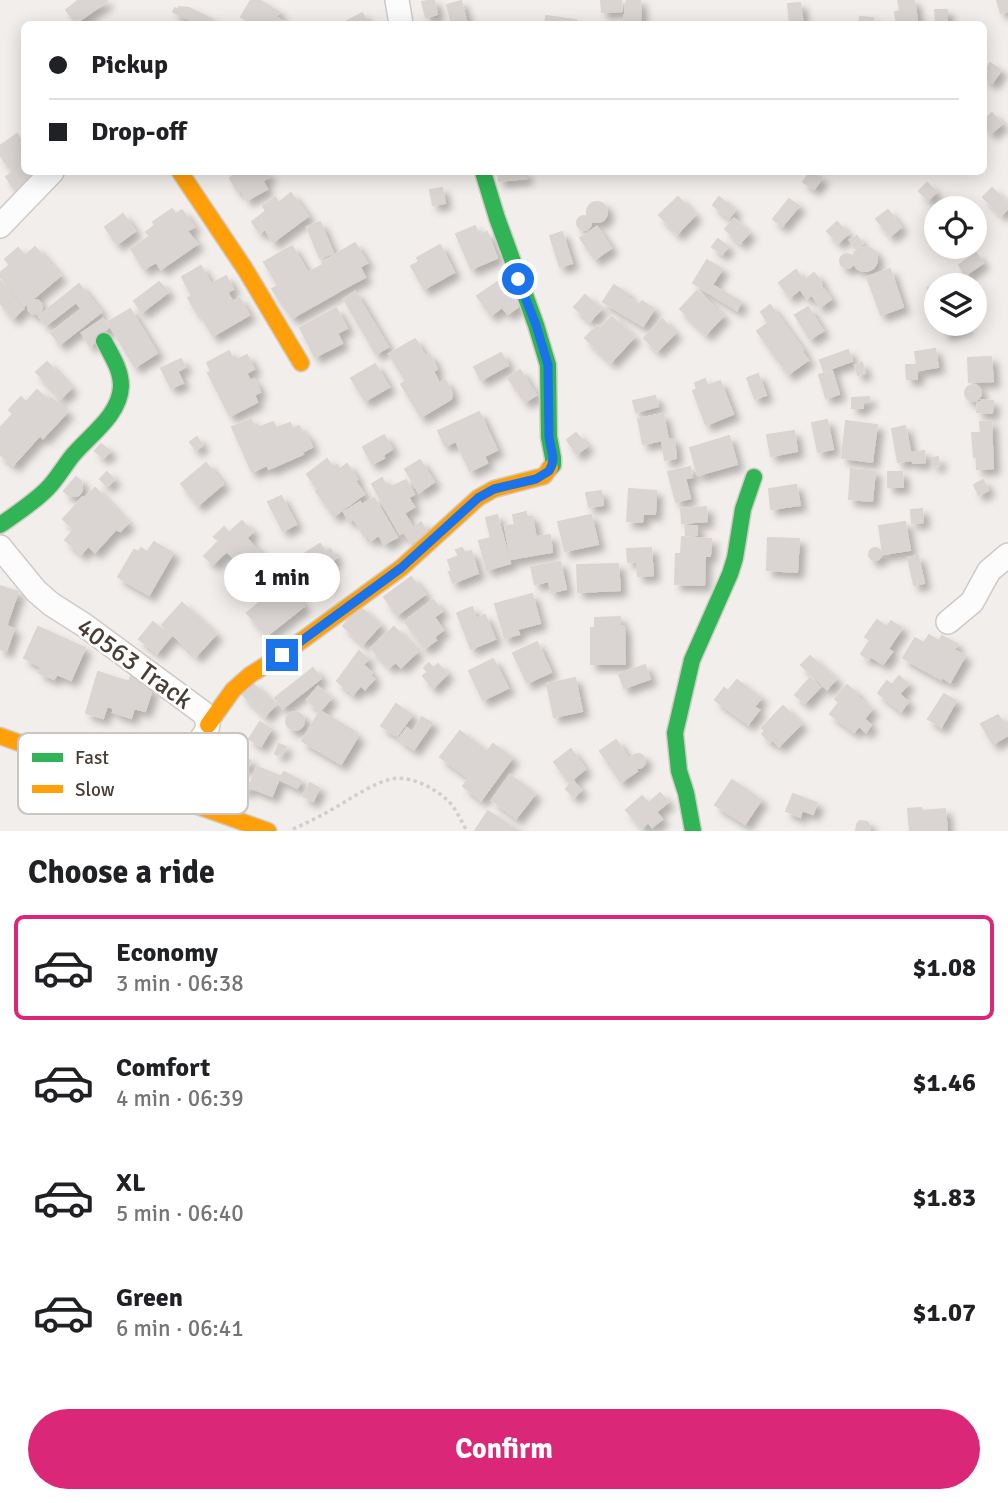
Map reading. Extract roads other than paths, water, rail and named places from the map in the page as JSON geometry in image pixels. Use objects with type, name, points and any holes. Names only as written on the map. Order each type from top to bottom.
[{"type":"street","points":[[397,0],[400,21]]},
{"type":"street","points":[[0,226],[48,175]]},
{"type":"street","points":[[182,175],[245,269],[301,363]]},
{"type":"street","points":[[208,725],[233,690],[250,675],[282,655],[401,568],[478,498],[494,489],[536,479],[544,475],[552,465],[548,365],[484,175]]},
{"type":"street","points":[[0,525],[48,488],[73,455],[110,416],[121,386],[119,370],[104,341]]},
{"type":"street","points":[[693,831],[679,771],[675,733],[692,660],[732,566],[743,509],[754,477]]},
{"type":"street","name":"40563 Track","points":[[0,547],[36,591],[51,604],[84,625],[202,712],[208,725],[205,733]]},
{"type":"street","points":[[948,622],[972,603],[989,571],[1008,555]]},
{"type":"street","points":[[0,736],[18,742]]},
{"type":"street","points":[[220,814],[268,831]]}]
